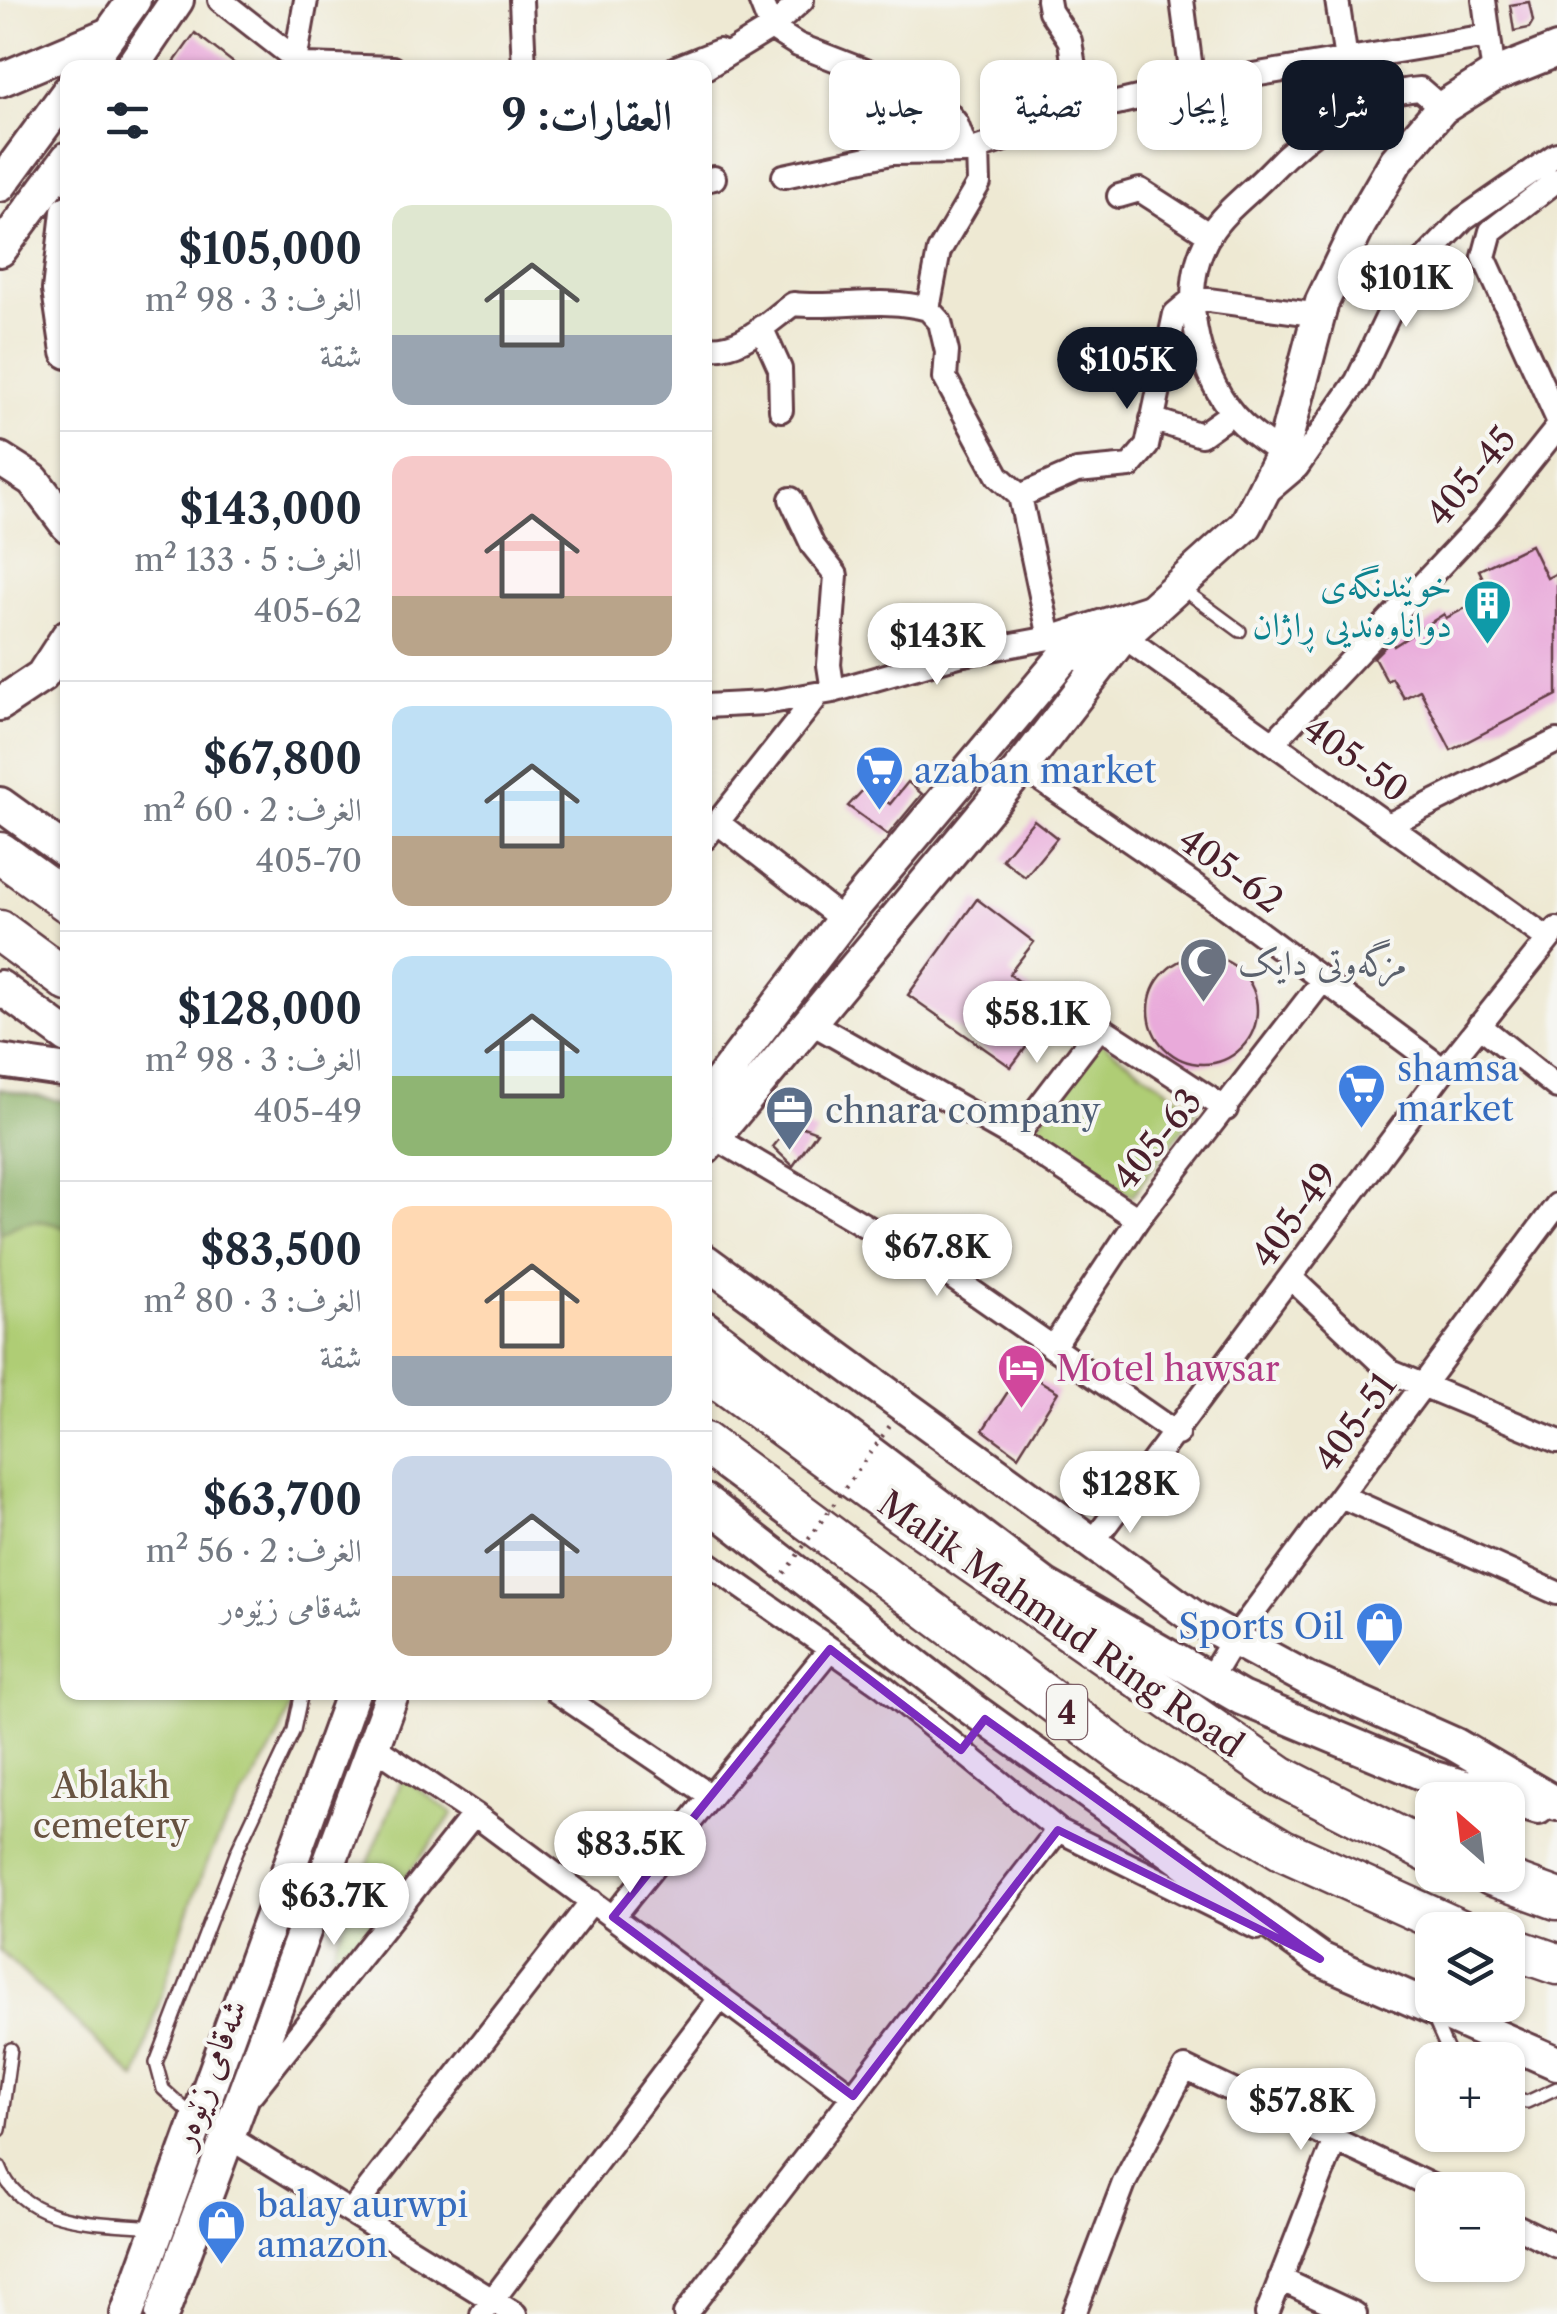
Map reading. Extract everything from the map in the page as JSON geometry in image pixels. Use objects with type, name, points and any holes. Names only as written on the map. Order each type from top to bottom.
[{"type":"highway","points":[[0,853],[60,896]]},
{"type":"highway","points":[[0,931],[60,975]]},
{"type":"highway","name":"Malik Mahmud Ring Road","points":[[712,1374],[1078,1638],[1280,1776],[1415,1845]]},
{"type":"highway","name":"Malik Mahmud Ring Road","points":[[712,1448],[1133,1761],[1284,1850],[1420,1912]]},
{"type":"highway","points":[[1045,1585],[1078,1638]]},
{"type":"highway","points":[[1525,1888],[1557,1899]]},
{"type":"highway","points":[[1525,1953],[1557,1964]]},
{"type":"main road","points":[[91,60],[134,0]]},
{"type":"main road","points":[[136,60],[177,0]]},
{"type":"main road","points":[[0,80],[109,34]]},
{"type":"main road","points":[[712,1139],[1022,767],[1123,636],[1246,525],[1282,454],[1320,315],[1359,225],[1396,161],[1442,108],[1494,74],[1557,50]]},
{"type":"main road","points":[[0,185],[60,103]]},
{"type":"main road","points":[[0,250],[60,169]]},
{"type":"main road","points":[[0,459],[33,480],[60,515]]},
{"type":"main road","points":[[712,1092],[843,920],[1064,656],[1123,636]]},
{"type":"main road","points":[[0,704],[42,676],[60,648]]},
{"type":"main road","points":[[0,804],[60,846]]},
{"type":"main road","points":[[0,986],[60,1032]]},
{"type":"main road","points":[[0,1061],[60,1070]]},
{"type":"main road","points":[[712,1266],[1090,1546],[1233,1640],[1467,1751],[1557,1804]]},
{"type":"main road","points":[[712,1333],[1045,1585],[1241,1698],[1431,1776],[1557,1812]]},
{"type":"main road","points":[[712,1505],[985,1719],[1320,1959],[1415,2000]]},
{"type":"main road","name":"شەقامی زێوەر","points":[[172,2310],[294,1846],[350,1700]]},
{"type":"main road","name":"شەقامی زێوەر","points":[[126,2314],[159,2227],[220,2124],[322,1888],[390,1700]]},
{"type":"main road","points":[[294,1846],[322,1888]]},
{"type":"main road","points":[[1464,2022],[1557,2063]]},
{"type":"street","points":[[220,0],[300,60]]},
{"type":"street","points":[[304,60],[306,0]]},
{"type":"street","points":[[521,0],[524,60]]},
{"type":"street","points":[[760,0],[772,28],[798,45],[937,99],[973,150],[979,184],[939,251],[928,309]]},
{"type":"street","points":[[697,60],[772,28],[802,0]]},
{"type":"street","points":[[1048,0],[1050,11],[1070,40],[1073,60]]},
{"type":"street","points":[[1182,0],[1190,60]]},
{"type":"street","points":[[1337,0],[1346,60],[1488,36]]},
{"type":"street","points":[[1484,0],[1494,74]]},
{"type":"street","points":[[712,63],[748,40]]},
{"type":"street","points":[[1282,454],[1232,413],[1200,353],[1194,298],[1198,261],[1210,234],[1294,146],[1361,104],[1420,90],[1442,108]]},
{"type":"street","points":[[784,176],[891,154],[980,148]]},
{"type":"street","points":[[1260,498],[1297,467],[1321,436],[1356,382],[1405,280],[1463,220],[1557,154]]},
{"type":"street","points":[[1557,180],[1491,232],[1484,257],[1557,418]]},
{"type":"street","points":[[1119,196],[1140,190],[1210,234]]},
{"type":"street","points":[[1020,496],[1076,471],[1130,466],[1147,446],[1175,314],[1194,298],[1320,315]]},
{"type":"street","points":[[712,348],[723,350],[793,304],[827,308],[882,301],[928,309],[940,322],[947,352],[945,378],[998,476],[1020,496],[1050,638]]},
{"type":"street","points":[[761,328],[780,369],[781,410]]},
{"type":"street","points":[[1152,419],[1201,435],[1220,426],[1232,413]]},
{"type":"street","name":"405-45","points":[[1273,743],[1486,517],[1557,428]]},
{"type":"street","points":[[712,829],[826,693],[836,575],[813,546],[792,498]]},
{"type":"street","points":[[712,706],[765,703],[826,693],[959,656],[1050,638],[1167,594]]},
{"type":"street","name":"405-50","points":[[1123,636],[1388,825],[1552,934]]},
{"type":"street","points":[[1388,825],[1557,741]]},
{"type":"street","name":"405-62","points":[[1022,767],[1444,1070]]},
{"type":"street","points":[[712,831],[843,920]]},
{"type":"street","name":"405-49","points":[[1090,1546],[1444,1070],[1552,934]]},
{"type":"street","name":"405-63","points":[[1054,1347],[1138,1219],[1323,980]]},
{"type":"street","points":[[810,1022],[1014,1138],[1138,1219]]},
{"type":"street","points":[[1479,1026],[1557,1087]]},
{"type":"street","points":[[1014,1138],[1100,1027],[1226,1109]]},
{"type":"street","points":[[712,1145],[946,1273],[1177,1434]]},
{"type":"street","name":"405-51","points":[[1210,1680],[1233,1640],[1344,1497],[1557,1205]]},
{"type":"street","points":[[1291,1278],[1391,1372],[1557,1442]]},
{"type":"street","points":[[1344,1497],[1557,1593]]},
{"type":"street","points":[[712,1566],[830,1648],[1058,1830],[1320,1959]]},
{"type":"street","points":[[614,1916],[830,1648]]},
{"type":"street","points":[[569,1700],[711,1796]]},
{"type":"street","points":[[961,1750],[985,1719]]},
{"type":"street","points":[[373,1746],[614,1916],[853,2096]]},
{"type":"street","points":[[474,1814],[220,2124],[487,2307],[516,2314]]},
{"type":"street","points":[[685,2314],[1058,1830]]},
{"type":"street","points":[[352,2212],[592,1901]]},
{"type":"street","points":[[487,2307],[721,1997]]},
{"type":"street","points":[[1074,2314],[1124,2182],[1185,2068],[1415,2178]]},
{"type":"street","points":[[1266,2314],[1335,2140]]},
{"type":"street","points":[[1525,2230],[1557,2246]]},
{"type":"street","points":[[1280,2279],[1355,2314]]},
{"type":"lane","points":[[1167,594],[1240,631]]},
{"type":"lane","points":[[220,2124],[163,2089],[156,2063],[237,1851],[294,1730],[300,1700]]},
{"type":"lane","points":[[0,2130],[11,2049]]},
{"type":"lane","points":[[1525,2102],[1557,2088]]},
{"type":"lane","points":[[0,2167],[6,2185],[60,2218],[159,2227]]},
{"type":"path","points":[[778,1582],[891,1424]]},
{"type":"highlighted area","points":[[830,1649],[961,1750],[985,1719],[1320,1959],[1058,1830],[853,2096],[613,1917]]},
{"type":"green space","points":[[1098,1040],[1197,1110],[1132,1196],[1031,1134]]},
{"type":"green space","points":[[0,1089],[60,1101],[60,1227],[33,1221],[0,1234]]},
{"type":"green space","name":"Ablakh cemetery","points":[[20,1221],[60,1224],[60,1700],[291,1700],[272,1749],[229,1819],[206,1866],[183,1925],[136,2079],[0,1951],[0,1233]]},
{"type":"green space","points":[[403,1777],[453,1814],[312,2002]]},
{"type":"building","points":[[1529,2],[1533,21],[1529,28],[1514,31],[1510,5]]},
{"type":"building","points":[[195,33],[230,60],[176,60]]},
{"type":"building","name":"خوێندنگەی دواناوەندیی ڕاژان","points":[[1531,545],[1547,578],[1557,573],[1557,695],[1451,750],[1420,690],[1404,698],[1392,678],[1387,681],[1374,657],[1391,640],[1394,646],[1444,614],[1446,618],[1491,595],[1479,570]]},
{"type":"building","name":"azaban market","points":[[908,782],[922,794],[888,835],[848,806],[866,787],[890,804]]},
{"type":"building","points":[[1034,820],[1057,838],[1025,877],[1002,859]]},
{"type":"building","points":[[977,899],[1034,942],[1009,974],[1056,1008],[1011,1067],[908,995]]},
{"type":"building","name":"مزگەوتی دایک","points":[[1203,956],[1224,960],[1241,972],[1253,989],[1257,1010],[1253,1031],[1241,1048],[1224,1060],[1203,1064],[1182,1060],[1165,1048],[1153,1031],[1149,1010],[1153,989],[1165,972],[1182,960]]},
{"type":"building","name":"chnara company","points":[[792,1123],[817,1132],[793,1166],[773,1147]]},
{"type":"building","name":"Motel hawsar","points":[[1022,1370],[1058,1392],[1018,1456],[983,1430]]},
{"type":"place","name":"خوێندنگەی دواناوەندیی ڕاژان","points":[[1487,646]]},
{"type":"place","name":"azaban market","points":[[879,812]]},
{"type":"place","name":"مزگەوتی دایک","points":[[1203,1004]]},
{"type":"place","name":"shamsa market","points":[[1362,1130]]},
{"type":"place","name":"chnara company","points":[[790,1152]]},
{"type":"place","name":"Motel hawsar","points":[[1021,1410]]},
{"type":"place","name":"Sports Oil","points":[[1379,1668]]},
{"type":"place","name":"balay aurwpi amazon","points":[[222,2266]]}]
